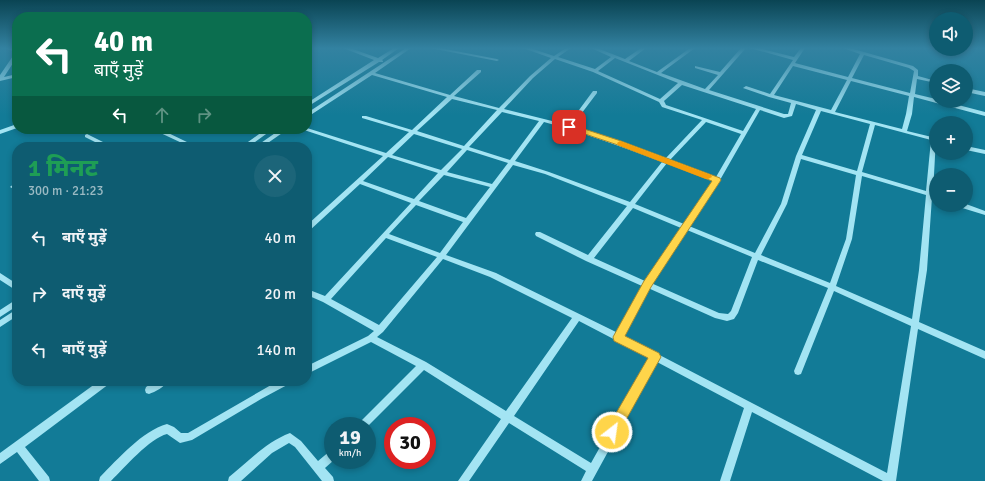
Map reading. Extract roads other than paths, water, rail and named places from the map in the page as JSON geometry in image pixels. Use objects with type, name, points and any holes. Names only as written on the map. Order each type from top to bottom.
[{"type":"street","points":[[0,80],[6,70]]},
{"type":"street","points":[[312,102],[362,70]]},
{"type":"street","points":[[312,111],[375,70]]},
{"type":"street","points":[[326,300],[441,172],[466,148],[538,70]]},
{"type":"street","points":[[648,70],[681,83],[788,116],[790,115],[794,102]]},
{"type":"street","points":[[657,74],[662,70]]},
{"type":"street","points":[[709,70],[721,74]]},
{"type":"street","points":[[706,91],[724,70]]},
{"type":"street","points":[[771,96],[787,70]]},
{"type":"street","points":[[822,70],[849,79],[929,99]]},
{"type":"street","points":[[832,113],[854,70]]},
{"type":"street","points":[[904,132],[909,114],[916,70]]},
{"type":"street","points":[[312,224],[479,71]]},
{"type":"street","points":[[595,71],[662,101],[664,106],[745,133]]},
{"type":"street","points":[[371,73],[451,97],[569,127],[717,180]]},
{"type":"street","points":[[0,80],[12,76]]},
{"type":"street","points":[[915,77],[929,80]]},
{"type":"street","points":[[662,101],[681,83]]},
{"type":"street","points":[[746,88],[832,113],[929,138]]},
{"type":"street","points":[[973,91],[985,94]]},
{"type":"street","points":[[569,127],[594,92]]},
{"type":"street","points":[[618,337],[647,284],[717,180],[759,108]]},
{"type":"street","points":[[962,108],[985,114]]},
{"type":"street","points":[[538,234],[589,259],[718,316],[727,318],[731,317],[734,313],[756,257],[784,204],[799,156],[819,109]]},
{"type":"street","points":[[364,117],[547,173],[631,205],[832,288],[985,355]]},
{"type":"street","points":[[312,368],[372,338],[380,330],[441,257],[543,120]]},
{"type":"street","points":[[589,259],[666,161],[705,120]]},
{"type":"street","points":[[798,371],[832,288],[848,239],[859,173],[873,124]]},
{"type":"street","points":[[0,132],[12,128]]},
{"type":"street","points":[[312,132],[441,172],[494,186]]},
{"type":"street","points":[[166,134],[184,142]]},
{"type":"street","points":[[251,142],[263,134]]},
{"type":"street","points":[[266,142],[278,134]]},
{"type":"street","points":[[87,136],[99,142]]},
{"type":"street","points":[[973,149],[985,152]]},
{"type":"street","points":[[799,156],[929,194]]},
{"type":"street","points":[[358,181],[467,221]]},
{"type":"street","points":[[973,209],[985,213]]},
{"type":"street","points":[[384,234],[500,279],[562,309],[891,480],[916,325],[931,212]]},
{"type":"street","points":[[0,276],[12,284]]},
{"type":"street","points":[[312,294],[326,300],[380,330]]},
{"type":"street","points":[[0,314],[12,306]]},
{"type":"street","points":[[0,324],[12,316]]},
{"type":"street","points":[[463,481],[577,318]]},
{"type":"street","points":[[372,338],[423,365],[591,469]]},
{"type":"street","points":[[586,481],[591,469],[655,357]]},
{"type":"street","points":[[371,417],[423,365]]},
{"type":"street","points":[[0,459],[99,386]]},
{"type":"street","points":[[150,390],[156,386]]},
{"type":"street","points":[[104,481],[140,446],[162,430],[169,430],[180,438],[189,437],[277,386]]},
{"type":"street","points":[[726,481],[749,406]]},
{"type":"street","points":[[233,481],[273,448],[284,440],[290,438],[298,444],[329,481]]},
{"type":"street","points":[[18,446],[45,481]]},
{"type":"street","points":[[318,468],[324,462]]}]
